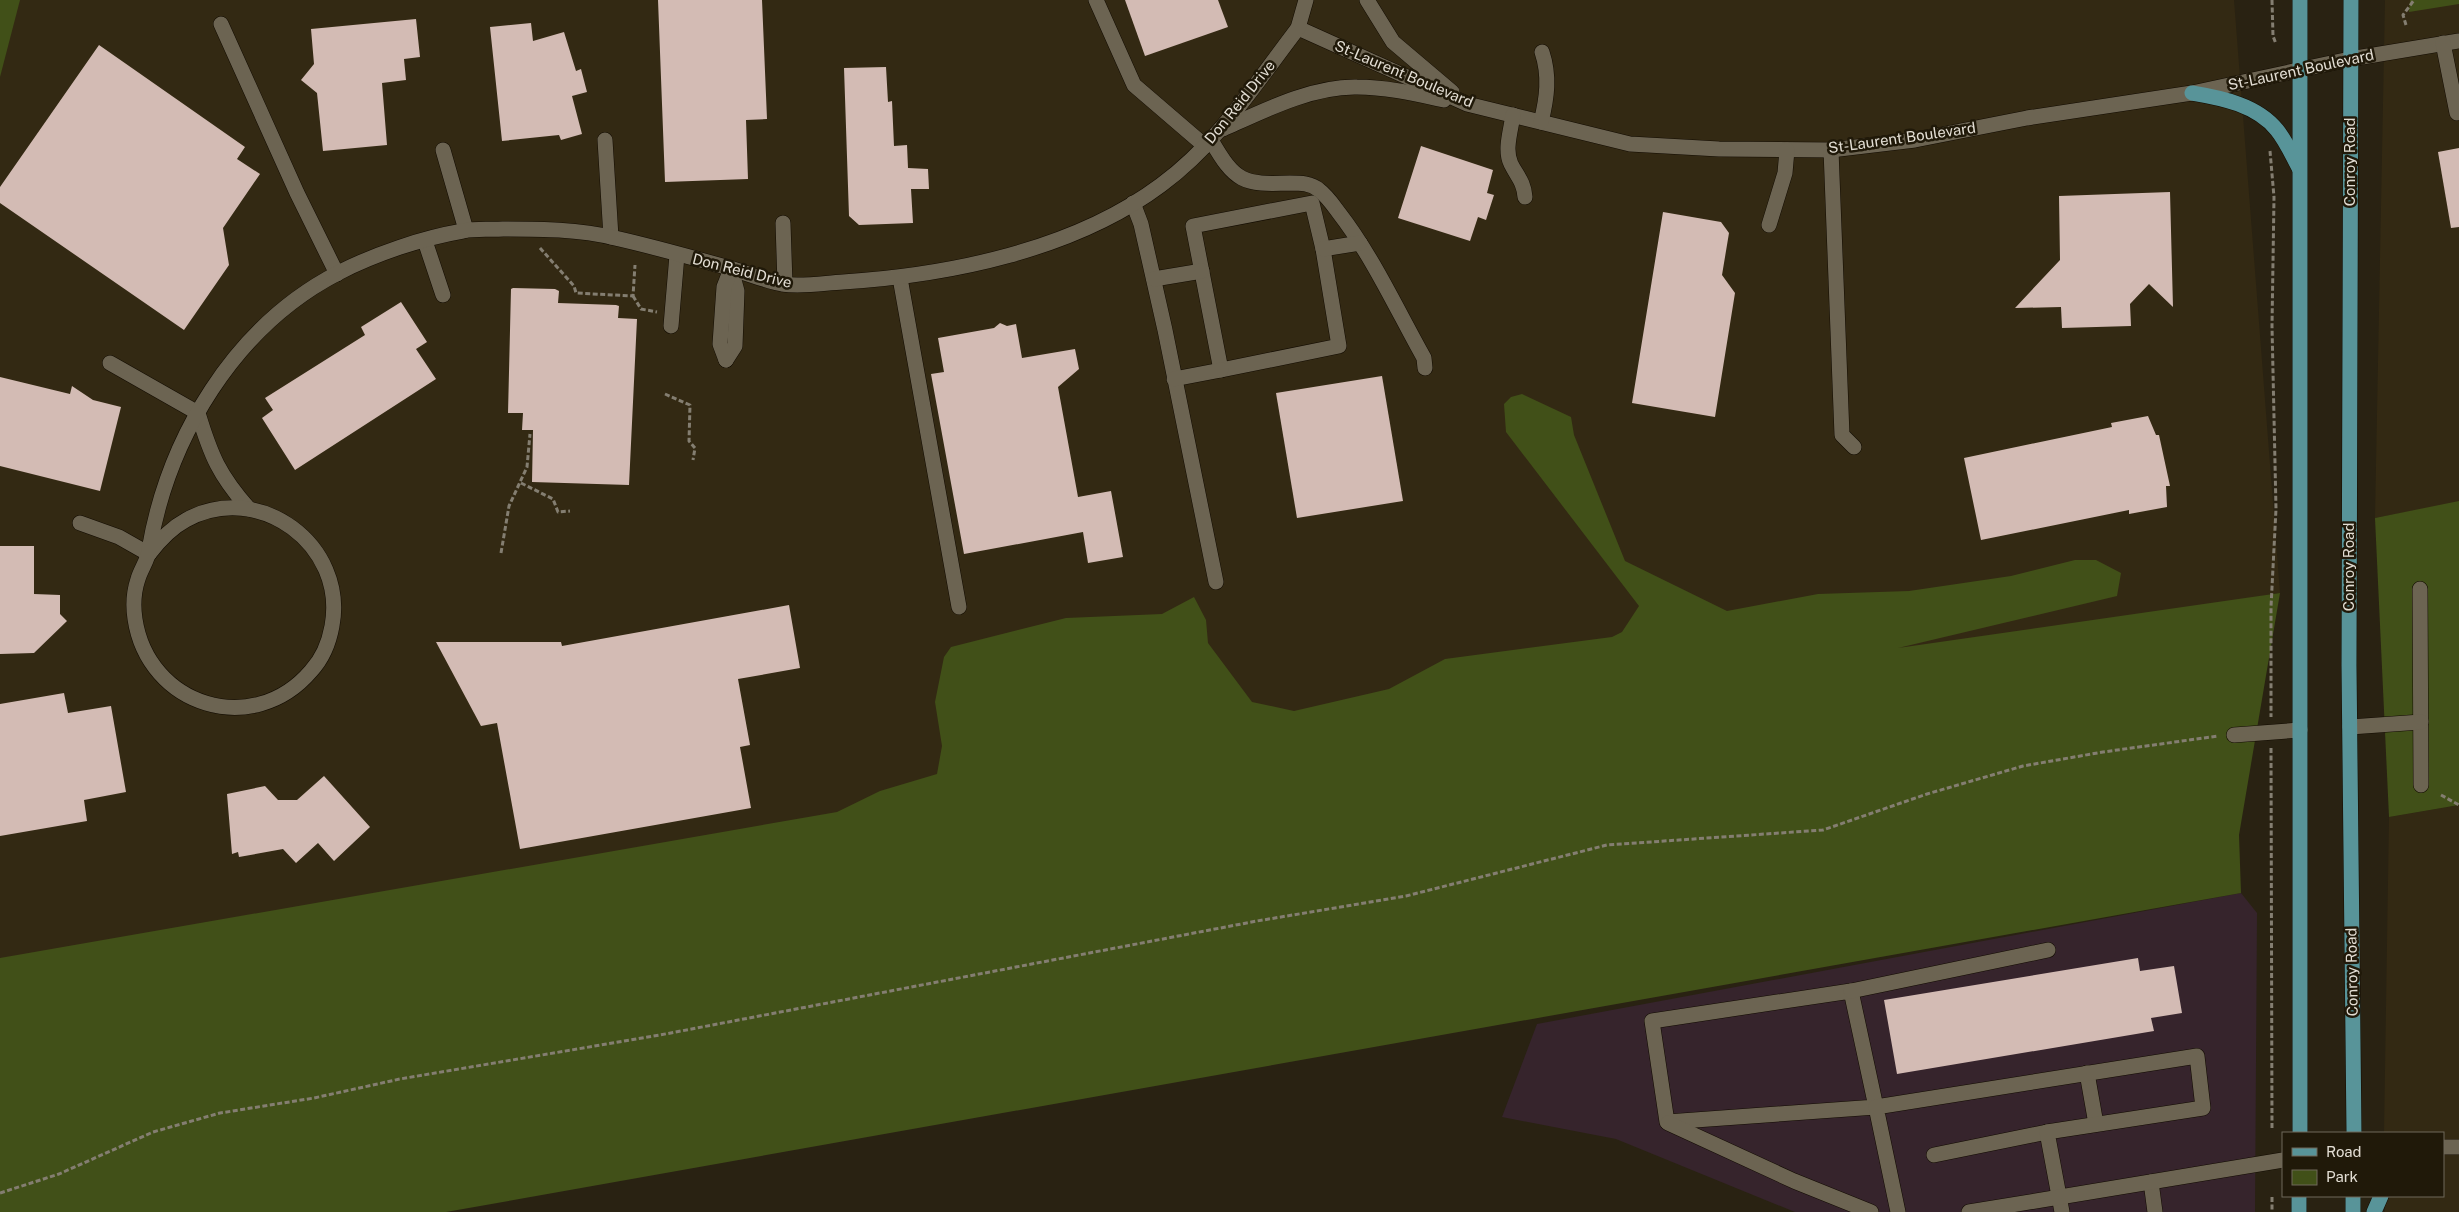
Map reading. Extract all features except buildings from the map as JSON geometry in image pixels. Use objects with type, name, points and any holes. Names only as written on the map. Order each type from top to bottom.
[{"type":"main road","points":[[2300,0],[2300,1132]]},
{"type":"main road","name":"Conroy Road","points":[[2350,0],[2350,726],[2354,1132]]},
{"type":"main road","points":[[2192,93],[2222,98],[2254,111],[2268,121],[2282,137],[2300,170]]},
{"type":"main road","points":[[2299,1197],[2299,1212]]},
{"type":"main road","points":[[2353,1197],[2353,1212]]},
{"type":"main road","points":[[2374,1212],[2381,1197]]},
{"type":"street","points":[[1096,0],[1134,85],[1212,138],[1222,158],[1237,176],[1257,184],[1299,183],[1317,188],[1360,243],[1424,358],[1425,368]]},
{"type":"street","name":"Don Reid Drive","points":[[149,554],[150,540],[160,500],[178,451],[217,381],[239,352],[297,298],[337,274],[390,250],[466,230],[560,229],[611,236],[785,284],[900,278],[949,270],[1057,240],[1119,212],[1161,186],[1212,138],[1298,28],[1306,0]]},
{"type":"street","points":[[1367,0],[1393,42],[1467,104]]},
{"type":"street","points":[[221,24],[297,193],[337,274]]},
{"type":"street","name":"St-Laurent Boulevard","points":[[1298,28],[1467,104],[1630,144],[1719,149],[1787,150],[1831,150],[1915,140],[2027,118],[2192,93],[2350,59],[2459,41]]},
{"type":"street","points":[[2443,44],[2457,113]]},
{"type":"street","points":[[1541,122],[1547,89],[1547,72],[1542,52]]},
{"type":"street","points":[[1212,138],[1274,105],[1326,91],[1356,87],[1467,104]]},
{"type":"street","points":[[1513,115],[1508,150],[1510,163],[1524,185],[1525,197]]},
{"type":"street","points":[[605,140],[611,236]]},
{"type":"street","points":[[443,150],[466,230]]},
{"type":"street","points":[[1769,225],[1785,173],[1787,150]]},
{"type":"street","points":[[1831,150],[1842,435],[1854,447]]},
{"type":"street","points":[[1133,203],[1141,224],[1154,279],[1216,582]]},
{"type":"street","points":[[1174,379],[1221,370],[1339,346],[1323,250],[1312,203],[1193,226],[1221,370]]},
{"type":"street","points":[[783,223],[785,284]]},
{"type":"street","points":[[425,241],[442,295]]},
{"type":"street","points":[[1323,250],[1360,243]]},
{"type":"street","points":[[672,320],[677,254]]},
{"type":"street","points":[[1154,279],[1202,270]]},
{"type":"street","points":[[900,278],[959,607]]},
{"type":"street","points":[[110,363],[198,413],[211,456],[229,486],[249,509]]},
{"type":"street","name":"Don Reid Drive","points":[[217,509],[249,509],[272,515],[293,527],[316,551],[331,580],[334,612],[328,643],[316,666],[299,685],[276,699],[251,707],[224,708],[198,702],[174,688],[153,667],[139,641],[134,611],[137,582],[149,554],[161,539],[187,519],[217,509]]},
{"type":"street","points":[[80,523],[120,538],[149,554]]},
{"type":"street","points":[[2420,589],[2421,785]]},
{"type":"street","points":[[2350,726],[2421,722]]},
{"type":"street","points":[[2234,735],[2300,730]]},
{"type":"street","points":[[1667,1122],[1652,1021],[1851,991],[2048,950]]},
{"type":"street","points":[[1851,991],[1898,1212]]},
{"type":"street","points":[[1667,1122],[1876,1107],[2197,1056],[2203,1108],[2047,1132],[1934,1155]]},
{"type":"street","points":[[2087,1073],[2096,1124]]},
{"type":"street","points":[[1667,1122],[1794,1181],[1871,1212]]},
{"type":"street","points":[[2047,1132],[2062,1212]]},
{"type":"street","points":[[2444,1147],[2459,1147]]},
{"type":"street","points":[[1969,1212],[2282,1160]]},
{"type":"street","points":[[2150,1182],[2155,1212]]},
{"type":"path","points":[[2272,0],[2273,36],[2276,44]]},
{"type":"path","points":[[2406,25],[2403,15],[2414,0]]},
{"type":"path","points":[[2270,148],[2274,197],[2272,326],[2276,509],[2271,607],[2272,1130]]},
{"type":"path","points":[[540,248],[574,286],[576,293],[633,296]]},
{"type":"path","points":[[635,265],[633,296],[641,309],[672,320]]},
{"type":"path","points":[[665,394],[690,405],[689,441],[695,448],[693,460]]},
{"type":"path","points":[[501,553],[509,506],[527,467],[530,434]]},
{"type":"path","points":[[521,483],[553,499],[558,512],[570,512]]},
{"type":"path","points":[[0,1193],[59,1174],[153,1132],[220,1113],[314,1098],[400,1079],[651,1037],[1257,920],[1406,896],[1607,845],[1823,830],[1926,794],[2024,766],[2112,750],[2202,737],[2234,735]]},
{"type":"path","points":[[2440,795],[2459,805]]},
{"type":"path","points":[[2272,1197],[2272,1212]]},
{"type":"shaded area","points":[[0,0],[2234,0],[2280,593],[252,922],[0,967]]},
{"type":"shaded area","points":[[2385,0],[2459,0],[2459,502],[2375,518]]},
{"type":"shaded area","points":[[2459,805],[2459,1212],[2385,1212],[2385,1197],[2444,1197],[2444,1132],[2384,1132],[2389,817]]},
{"type":"shaded area","points":[[2241,893],[2257,913],[2255,1212],[1795,1212],[1616,1139],[1502,1117],[1537,1024]]},
{"type":"green space","points":[[0,0],[20,0],[0,77]]},
{"type":"green space","points":[[2410,0],[2459,0],[2459,4],[2409,12]]},
{"type":"green space","points":[[1522,394],[1571,417],[1574,435],[1625,561],[1727,611],[1818,594],[1909,591],[2011,576],[2075,560],[2096,560],[2121,573],[2117,596],[1898,648],[2280,593],[2239,835],[2241,893],[446,1212],[0,1212],[0,958],[837,812],[880,791],[937,774],[942,746],[935,702],[944,657],[951,647],[1066,618],[1162,614],[1194,597],[1206,620],[1208,643],[1252,702],[1294,711],[1389,689],[1445,659],[1612,637],[1622,632],[1639,606],[1506,432],[1504,404],[1511,397]]},
{"type":"green space","points":[[2459,501],[2459,805],[2389,817],[2375,518]]}]
